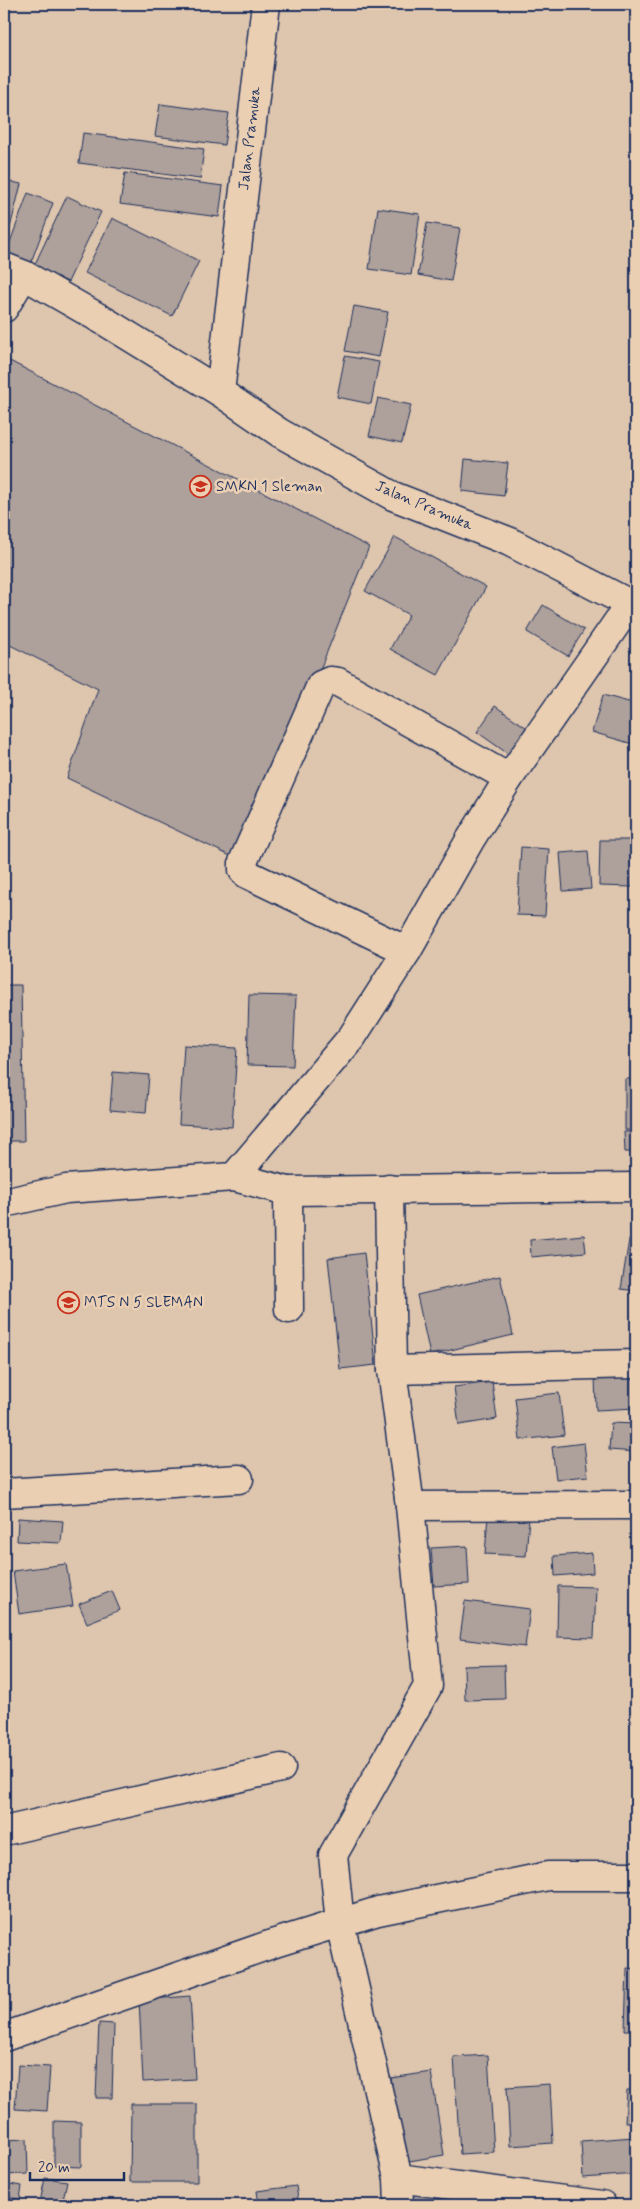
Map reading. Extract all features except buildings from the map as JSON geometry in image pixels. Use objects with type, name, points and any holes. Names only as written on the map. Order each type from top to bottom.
[{"type":"street","name":"Jalan Pramuka","points":[[220,392],[266,4]]},
{"type":"street","name":"Jalan Pramuka","points":[[14,271],[106,322],[220,392],[280,433],[393,496],[508,541],[633,605]]},
{"type":"street","points":[[4,308],[14,271]]},
{"type":"street","points":[[234,1177],[352,1037],[407,950],[470,840],[509,778],[633,605]]},
{"type":"street","points":[[407,950],[246,874],[243,870],[243,862],[321,685],[338,682],[509,778]]},
{"type":"street","points":[[4,1203],[66,1189],[234,1177],[288,1191],[636,1187]]},
{"type":"street","points":[[389,1189],[392,1370],[410,1506],[428,1686],[333,1855],[340,1923],[398,2178],[399,2205]]},
{"type":"street","points":[[288,1191],[289,1309]]},
{"type":"street","points":[[392,1370],[636,1364]]},
{"type":"street","points":[[4,1492],[238,1479]]},
{"type":"street","points":[[410,1506],[636,1505]]},
{"type":"street","points":[[4,1831],[281,1768]]},
{"type":"street","points":[[4,2037],[274,1943],[378,1911],[548,1876],[636,1876]]},
{"type":"street","points":[[398,2178],[567,2202],[602,2205]]},
{"type":"place","name":"SMKN 1 Sleman","points":[[200,487]]},
{"type":"place","name":"MTS N 5 SLEMAN","points":[[68,1303]]}]
